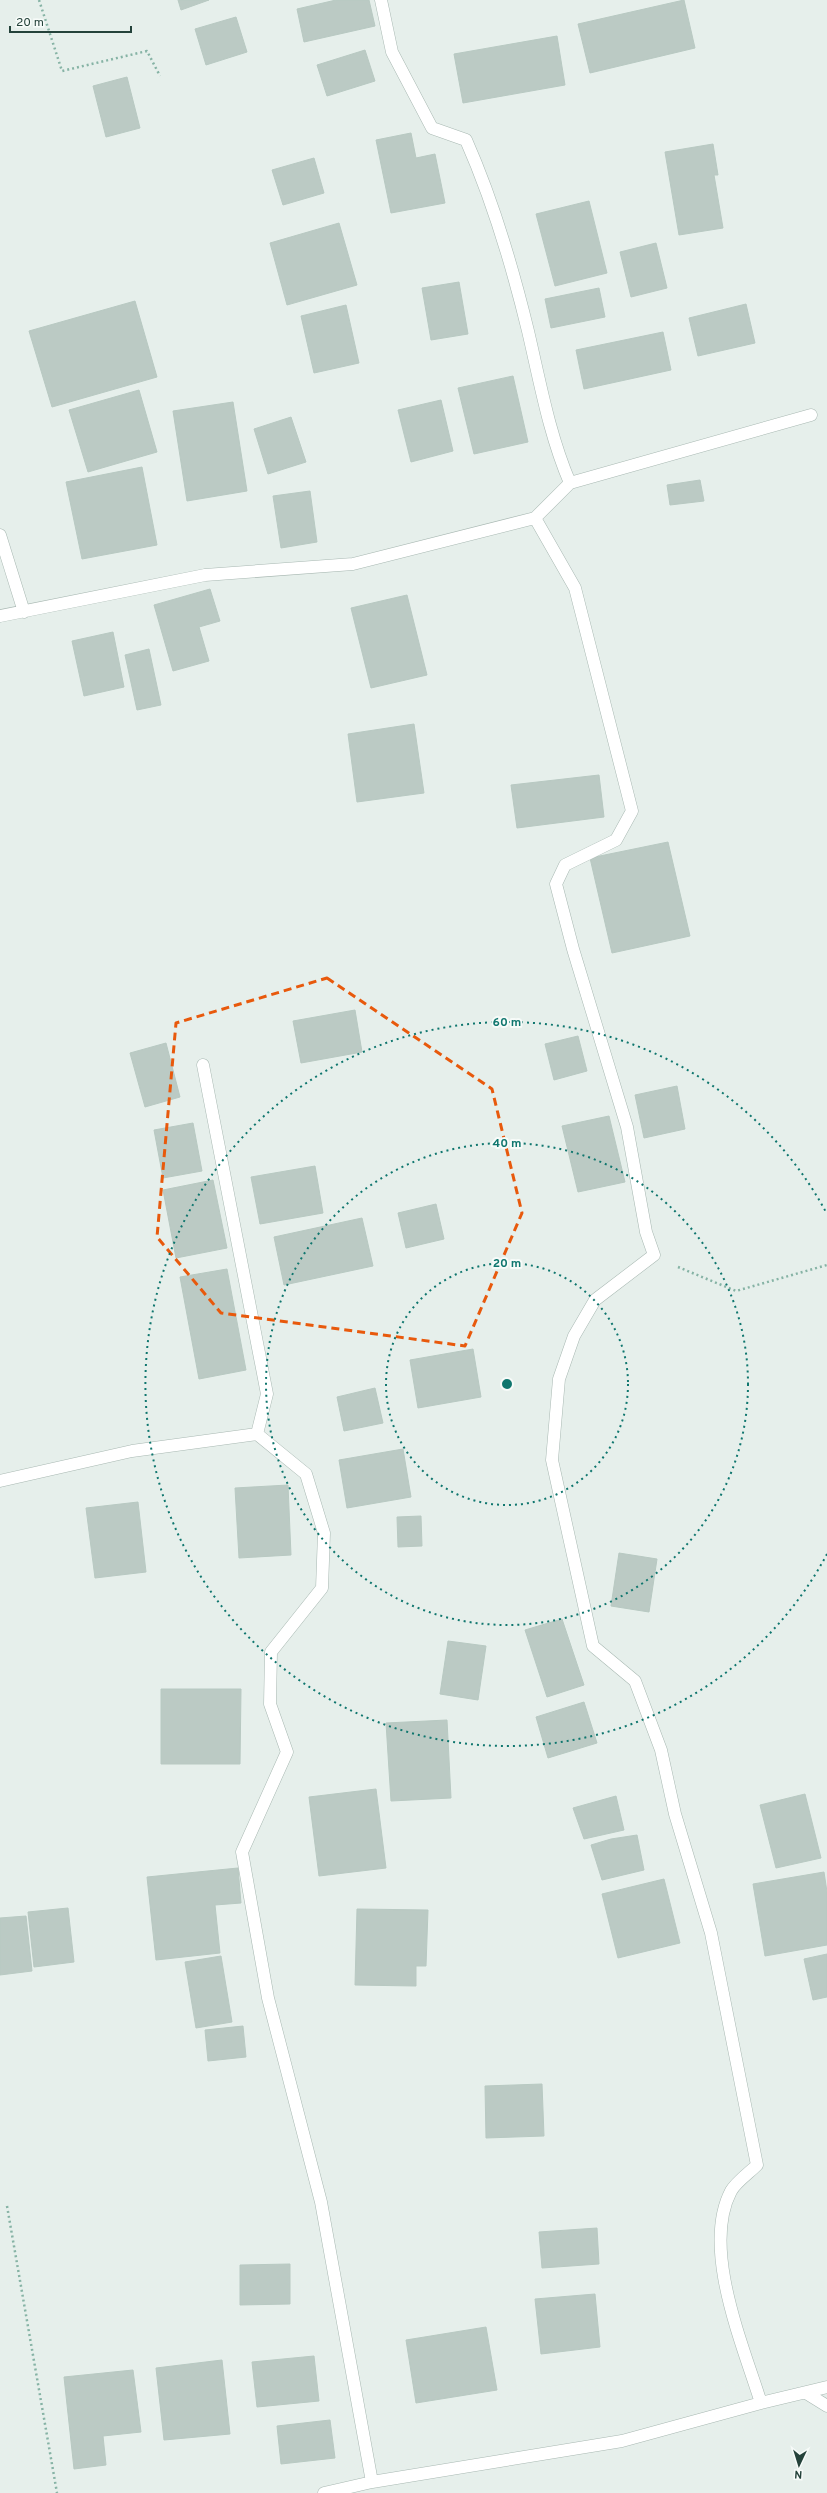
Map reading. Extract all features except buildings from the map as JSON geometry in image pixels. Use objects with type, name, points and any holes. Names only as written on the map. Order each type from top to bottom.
[{"type":"street","points":[[381,0],[392,52],[428,121],[432,128],[466,140],[482,178],[518,291],[558,456],[570,483]]},
{"type":"street","points":[[0,616],[205,575],[353,564],[535,518],[570,483],[811,415]]},
{"type":"street","points":[[535,518],[575,588],[632,811],[616,840],[565,865],[556,884],[573,949],[627,1127],[646,1232],[654,1255],[595,1300],[574,1336],[559,1379],[552,1460],[593,1646],[635,1682],[661,1750],[675,1814],[711,1933],[757,2165],[731,2190],[720,2227],[723,2275],[761,2403]]},
{"type":"street","points":[[0,535],[24,612]]},
{"type":"street","points":[[203,1064],[230,1215],[267,1394],[257,1434]]},
{"type":"street","points":[[0,1481],[132,1450],[257,1434],[306,1474],[324,1533],[322,1588],[271,1652],[270,1704],[287,1752],[242,1852],[268,1998],[321,2202],[372,2482]]},
{"type":"street","points":[[324,2493],[372,2482],[622,2441],[761,2403],[827,2387]]},
{"type":"street","points":[[806,2392],[827,2406]]},
{"type":"path","points":[[39,0],[62,71],[147,51],[160,76]]},
{"type":"path","points":[[654,1255],[736,1291],[827,1265]]},
{"type":"path","points":[[7,2206],[57,2493]]},
{"type":"highlighted area","points":[[327,978],[492,1089],[522,1213],[465,1346],[221,1313],[157,1237],[176,1023]]}]
